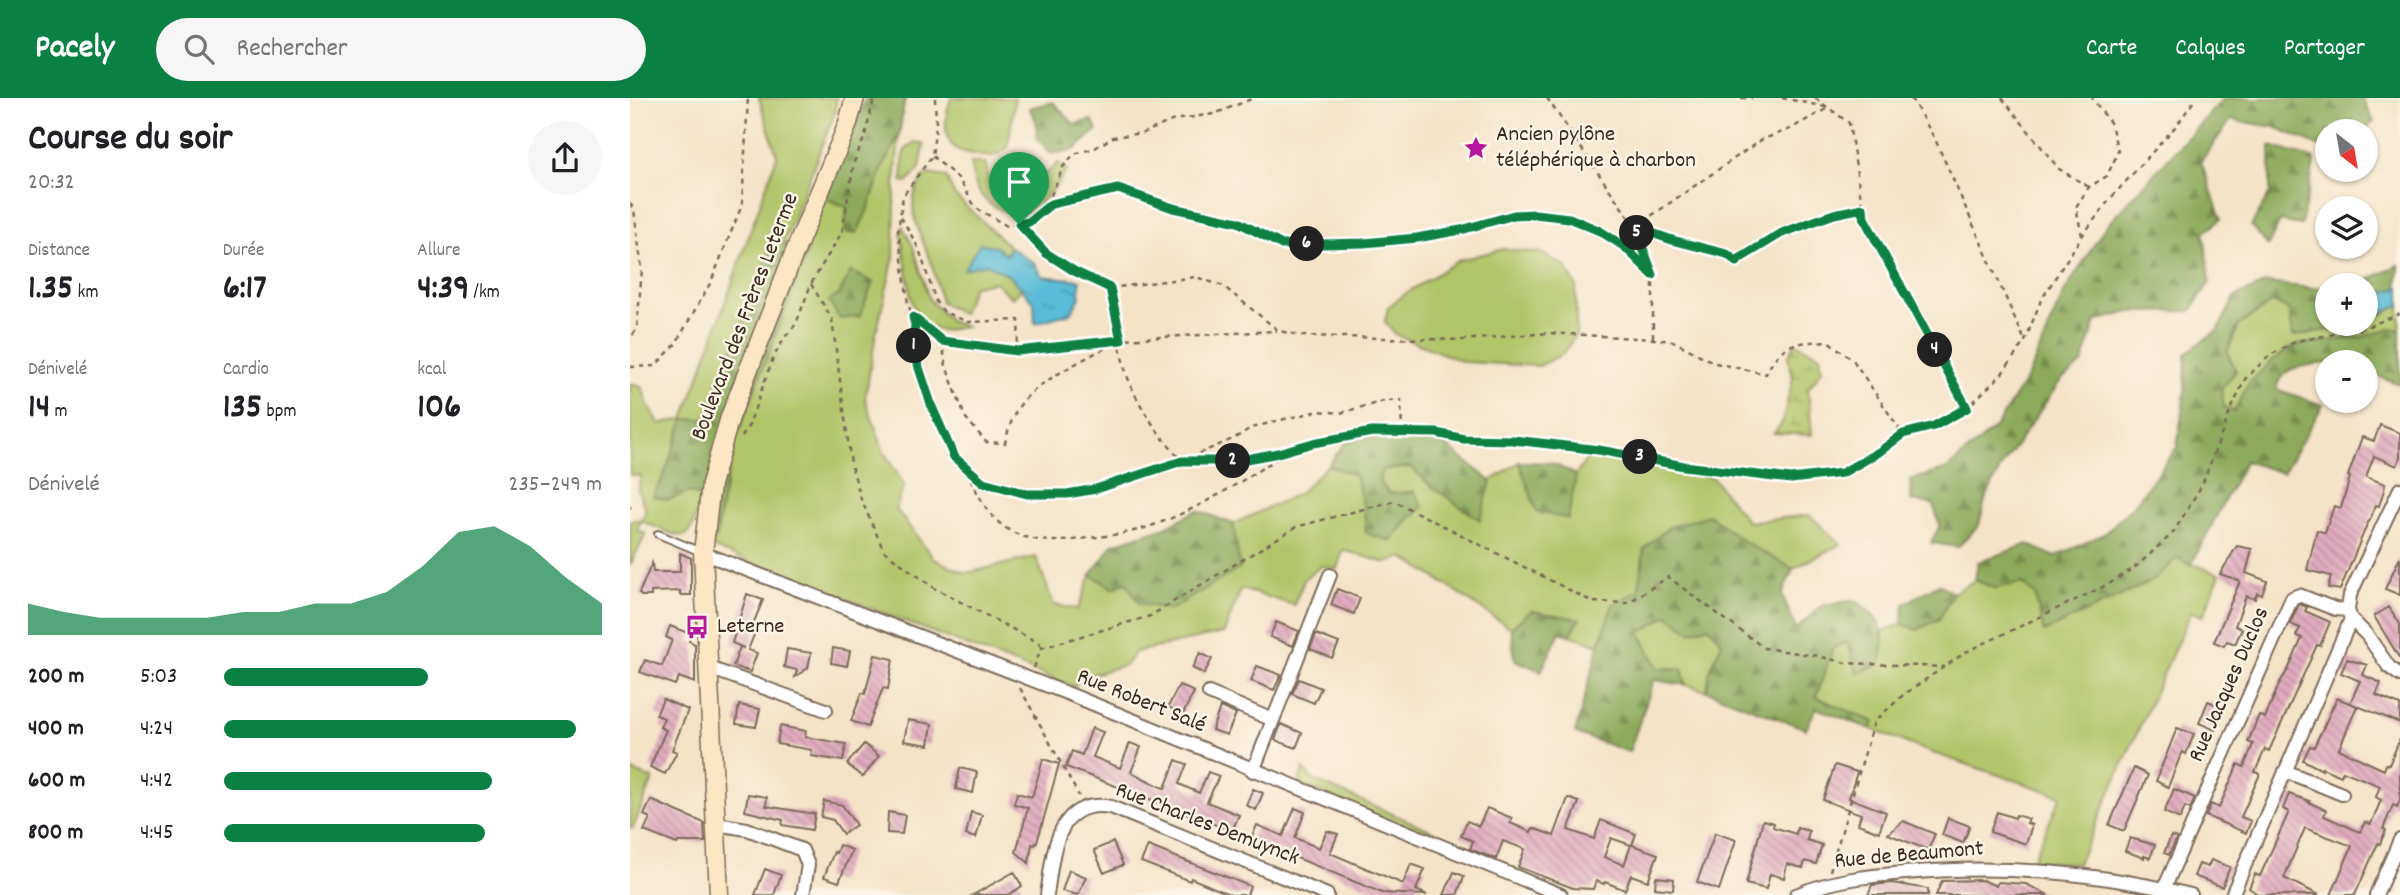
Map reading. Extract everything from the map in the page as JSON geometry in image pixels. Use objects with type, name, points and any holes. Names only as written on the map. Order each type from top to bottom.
[{"type":"street","name":"Boulevard des Frères Leterme","points":[[719,895],[703,553],[711,484],[730,417],[847,126],[855,98]]},
{"type":"street","points":[[2232,895],[2349,615],[2350,595],[2400,489]]},
{"type":"street","name":"Rue Robert Salé","points":[[703,553],[1010,671],[1561,895]]},
{"type":"street","points":[[1253,771],[1330,575]]},
{"type":"street","name":"Rue Jacques Duclos","points":[[2164,889],[2292,598],[2299,595],[2349,615]]},
{"type":"street","points":[[2349,615],[2389,667],[2400,675]]},
{"type":"street","points":[[709,668],[827,710]]},
{"type":"street","points":[[1209,693],[1273,720]]},
{"type":"street","points":[[2285,771],[2342,794]]},
{"type":"street","name":"Rue Charles Demuynck","points":[[1047,895],[1054,846],[1059,834],[1066,822],[1085,808],[1094,806],[1111,807],[1327,895]]},
{"type":"street","points":[[716,824],[747,829],[802,850],[808,865],[803,895]]},
{"type":"street","points":[[2376,895],[2400,840]]},
{"type":"street","name":"Rue de Beaumont","points":[[1796,895],[1859,877],[1928,871],[2028,871],[2096,877],[2191,895]]},
{"type":"lane","points":[[658,534],[703,553]]},
{"type":"path","points":[[630,367],[655,366],[675,345],[711,282],[742,205],[748,98]]},
{"type":"path","points":[[739,442],[749,425],[773,358],[796,324],[811,284],[842,232],[854,162],[865,136],[874,98]]},
{"type":"path","points":[[935,98],[936,125],[932,156],[904,196],[898,230],[908,304],[915,325],[913,344],[932,407],[954,457],[983,482],[1027,494],[1067,494],[1096,489],[1182,461],[1235,438],[1248,429],[1318,411],[1340,413],[1384,401],[1401,400],[1402,433]]},
{"type":"path","points":[[1045,209],[1063,167],[1074,154],[1095,148],[1113,137],[1143,133],[1174,120],[1213,114],[1254,98]]},
{"type":"path","points":[[1547,98],[1635,227],[1653,275],[1653,339]]},
{"type":"path","points":[[1741,98],[1752,98]]},
{"type":"path","points":[[1782,98],[1829,108]]},
{"type":"path","points":[[1815,98],[1849,123],[1864,218],[1967,408]]},
{"type":"path","points":[[1911,98],[1935,139],[2025,341]]},
{"type":"path","points":[[2002,98],[2059,169],[2089,187]]},
{"type":"path","points":[[2082,236],[2076,207],[2089,187],[2107,176],[2119,152],[2111,124],[2092,98]]},
{"type":"path","points":[[1110,288],[1126,370],[1143,408],[1164,442],[1182,461],[1236,461],[1372,432],[1437,433],[1464,439],[1513,440],[1574,447],[1684,466],[1791,479],[1842,473],[1879,452],[1903,434],[1934,426],[1967,408],[2001,375],[2025,341],[2041,300],[2082,236],[2110,200],[2177,125],[2196,98]]},
{"type":"path","points":[[1635,227],[1760,140],[1790,129],[1829,108]]},
{"type":"path","points":[[932,156],[958,178],[976,208],[1007,226],[1029,222],[1051,204],[1118,189],[1173,208],[1238,222],[1282,245],[1364,243],[1417,238],[1461,230],[1514,215],[1535,214],[1569,218],[1600,231],[1625,247],[1653,275]]},
{"type":"path","points":[[630,204],[634,211],[642,269],[637,328],[630,340]]},
{"type":"path","points":[[1635,227],[1727,254],[1737,262],[1782,233],[1834,214],[1863,208]]},
{"type":"path","points":[[900,215],[919,249],[936,302],[944,312],[968,322],[1019,320],[1017,351]]},
{"type":"path","points":[[1019,224],[1038,244]]},
{"type":"path","points":[[1019,224],[1046,253],[1074,271],[1110,288],[1196,277],[1223,286],[1279,331]]},
{"type":"path","points":[[811,284],[832,320],[851,464],[861,499],[884,551],[934,588],[1039,643],[1041,648],[1030,679]]},
{"type":"path","points":[[1828,884],[1830,868],[1874,722],[1902,695],[1966,652],[2109,584],[2138,565],[2173,533],[2203,485],[2245,379],[2270,355],[2297,341],[2361,329],[2400,314]]},
{"type":"path","points":[[913,317],[942,341],[1017,351],[1121,340],[1279,331],[1304,336],[1404,339],[1462,340],[1549,333],[1653,339],[1672,341],[1715,363],[1766,374],[1775,354],[1795,343],[1828,341],[1853,360],[1903,434]]},
{"type":"path","points":[[942,341],[946,366],[965,416],[986,442],[1005,443],[1011,420],[1025,398],[1061,373],[1121,340]]},
{"type":"path","points":[[965,467],[979,499],[1009,530],[1040,541],[1071,541],[1114,535],[1150,526],[1238,484],[1289,450]]},
{"type":"path","points":[[1041,648],[1150,616],[1296,527],[1394,501],[1593,602],[1628,603],[1668,577],[1764,648],[1846,663],[1945,667]]},
{"type":"path","points":[[1010,671],[1085,808]]},
{"type":"green space","points":[[759,98],[837,98],[834,115],[784,243],[776,242],[765,262],[706,420],[663,478],[654,496],[668,500],[689,492],[700,496],[693,525],[684,536],[641,521],[637,530],[646,534],[630,565],[630,521],[642,519],[646,510],[638,491],[641,476],[630,475],[630,384],[642,387],[648,405],[660,424],[684,419],[777,156]]},
{"type":"green space","points":[[866,98],[905,98],[899,135],[883,167],[867,211],[857,233],[845,233],[847,207],[825,198]]},
{"type":"green space","points":[[951,98],[1015,98],[1008,147],[996,155],[988,156],[957,149],[948,139],[946,132]]},
{"type":"green space","points":[[2224,98],[2362,98],[2372,119],[2315,119],[2315,145],[2275,127],[2231,120],[2201,161],[2221,219],[2204,233],[2210,282],[2191,311],[2130,312],[2096,321],[2082,364],[2061,380],[2000,469],[1985,500],[1979,525],[1958,547],[1931,543],[1940,525],[1933,504],[1911,501],[1910,480],[1947,469],[1995,428],[2029,374],[2064,293],[2105,227]]},
{"type":"green space","points":[[1053,102],[1074,124],[1092,120],[1097,130],[1074,150],[1051,154],[1037,138],[1036,120],[1029,108]]},
{"type":"green space","points":[[899,135],[894,257],[876,334],[865,399],[884,452],[904,485],[896,509],[934,559],[966,573],[1036,557],[1054,605],[1078,609],[1091,575],[1113,588],[1126,582],[1240,568],[1233,524],[1300,493],[1328,465],[1355,475],[1364,506],[1366,533],[1391,541],[1409,519],[1379,482],[1381,470],[1411,467],[1431,486],[1480,520],[1491,481],[1519,462],[1527,482],[1568,518],[1576,475],[1588,457],[1712,477],[1748,522],[1809,515],[1841,544],[1793,569],[1743,541],[1709,515],[1644,549],[1639,590],[1613,605],[1599,645],[1570,635],[1579,620],[1531,611],[1511,628],[1402,557],[1386,563],[1343,550],[1337,569],[1322,566],[1305,578],[1294,605],[1241,589],[1224,633],[1135,652],[1126,665],[1079,678],[1075,687],[716,549],[709,540],[716,539],[735,441],[808,250],[804,248],[825,198],[867,211],[883,167]]},
{"type":"green space","points":[[915,142],[924,145],[920,168],[907,183],[902,181],[904,151]]},
{"type":"green space","points":[[2270,146],[2315,159],[2301,225],[2280,221],[2268,246],[2251,226],[2270,193]]},
{"type":"green space","points":[[971,162],[986,164],[991,185],[1008,198],[1028,189],[1058,163],[1067,170],[1037,206],[1018,213],[1007,212],[984,199],[975,182]]},
{"type":"green space","points":[[927,174],[946,177],[955,196],[1010,247],[1006,255],[987,264],[1010,276],[1022,289],[1012,298],[995,282],[973,286],[962,314],[941,302],[932,265],[914,216],[915,194]]},
{"type":"green space","points":[[903,227],[913,246],[929,299],[951,322],[967,326],[942,331],[927,326],[917,316],[911,298],[901,233]]},
{"type":"green space","points":[[777,242],[808,249],[735,441],[716,539],[709,540],[714,502],[689,492],[668,500],[653,496],[663,478],[684,419],[706,419],[765,261]]},
{"type":"green space","points":[[1503,249],[1541,253],[1566,267],[1576,286],[1576,335],[1563,354],[1539,366],[1464,362],[1396,335],[1385,322],[1388,307],[1459,260]]},
{"type":"green space","points":[[2399,265],[2397,290],[2378,307],[2378,275]]},
{"type":"green space","points":[[850,272],[873,282],[860,316],[840,319],[829,301],[839,295]]},
{"type":"green space","points":[[2266,283],[2315,288],[2315,332],[2293,336],[2289,310],[2273,302],[2239,325],[2227,352],[2236,371],[2221,390],[2224,407],[2234,412],[2249,383],[2273,360],[2296,345],[2378,336],[2378,332],[2391,328],[2400,330],[2400,384],[2378,376],[2378,350],[2315,350],[2315,364],[2295,368],[2286,373],[2276,389],[2315,402],[2315,413],[2318,413],[2283,473],[2245,461],[2191,565],[2177,558],[2154,580],[2044,632],[2035,595],[2023,583],[1995,588],[1975,580],[1978,562],[2028,544],[2055,557],[2104,534],[2134,505],[2177,447],[2185,392],[2186,353],[2218,330],[2235,297]]},
{"type":"green space","points":[[2273,302],[2289,310],[2293,336],[2315,332],[2315,336],[2366,336],[2296,345],[2273,360],[2249,383],[2234,412],[2223,407],[2221,390],[2236,371],[2227,352],[2239,325]]},
{"type":"green space","points":[[2400,305],[2400,330],[2391,328],[2378,332],[2378,317]]},
{"type":"green space","points":[[1795,343],[1820,355],[1822,370],[1808,389],[1812,435],[1774,433],[1782,423],[1793,378],[1788,357]]},
{"type":"green space","points":[[1371,437],[1436,438],[1491,481],[1480,520],[1431,486],[1411,467],[1382,470],[1379,482],[1390,494],[1414,491],[1423,507],[1391,541],[1366,533],[1364,506],[1355,475],[1328,465],[1346,442]]},
{"type":"green space","points":[[1519,462],[1552,463],[1576,475],[1568,519],[1537,512]]},
{"type":"green space","points":[[1197,510],[1233,524],[1240,568],[1170,610],[1139,603],[1126,582],[1113,588],[1091,575],[1113,544],[1166,527]]},
{"type":"green space","points":[[1709,515],[1743,541],[1793,569],[1782,595],[1796,629],[1823,605],[1856,600],[1878,621],[1883,635],[1880,665],[1857,673],[1847,642],[1833,648],[1816,697],[1874,722],[1871,729],[1816,708],[1806,729],[1707,691],[1710,670],[1722,643],[1709,626],[1691,632],[1668,615],[1640,633],[1658,668],[1682,669],[1686,685],[1654,680],[1629,752],[1575,733],[1613,605],[1639,590],[1644,549],[1669,527]]},
{"type":"green space","points":[[2177,558],[2220,574],[2203,616],[2191,612],[2078,864],[2032,861],[2061,796],[1927,751],[1871,729],[1874,722],[1816,697],[1833,648],[1847,642],[1883,647],[1883,631],[1902,624],[1917,630],[1939,619],[1953,593],[1975,580],[1994,588],[2022,583],[2035,595],[2044,631],[2154,580]]},
{"type":"green space","points":[[1939,584],[1953,593],[1939,619],[1917,630],[1902,624],[1904,604]]},
{"type":"green space","points":[[1531,611],[1580,619],[1570,635],[1560,632],[1541,671],[1515,660],[1511,628]]},
{"type":"green space","points":[[1668,615],[1691,632],[1709,625],[1722,643],[1710,670],[1707,691],[1686,685],[1682,669],[1658,668],[1640,633]]},
{"type":"green space","points":[[1303,769],[1313,780],[1444,836],[1441,842],[1299,784]]},
{"type":"green space","points":[[630,770],[653,779],[633,828],[630,828]]},
{"type":"water","points":[[980,243],[998,248],[1006,255],[1010,247],[1035,264],[1042,276],[1080,280],[1080,297],[1071,313],[1035,323],[1034,302],[1010,276],[987,264],[964,269]]},
{"type":"water","points":[[2400,287],[2400,305],[2385,312],[2378,310],[2378,294]]},
{"type":"building","points":[[2380,425],[2400,433],[2400,457],[2397,466],[2374,456],[2366,477],[2385,484],[2379,506],[2376,505],[2368,522],[2340,590],[2328,588],[2331,576],[2307,570],[2317,530],[2325,533],[2334,506],[2341,508],[2350,477],[2348,476],[2362,437],[2374,441]]},
{"type":"building","points":[[2237,546],[2252,549],[2246,573],[2267,581],[2262,595],[2257,593],[2255,599],[2246,596],[2235,626],[2242,629],[2235,644],[2227,641],[2224,646],[2214,642],[2240,581],[2220,574]]},
{"type":"building","points":[[680,553],[691,558],[691,595],[680,595],[680,591],[651,592],[651,596],[641,596],[639,593],[652,563],[653,572],[680,572]]},
{"type":"building","points":[[2400,557],[2400,595],[2385,589]]},
{"type":"building","points":[[1337,589],[1360,598],[1354,614],[1331,605]]},
{"type":"building","points":[[747,594],[763,600],[751,629],[756,630],[748,650],[757,653],[750,672],[733,666],[740,647],[744,648],[732,643]]},
{"type":"building","points":[[2299,604],[2307,607],[2305,611],[2330,622],[2269,751],[2265,749],[2255,772],[2260,774],[2241,817],[2251,821],[2246,833],[2206,816],[2211,804],[2219,808],[2238,764],[2244,767],[2253,744],[2248,742],[2259,715],[2265,718],[2288,670],[2302,638],[2296,636],[2300,628],[2290,624]]},
{"type":"building","points":[[2389,607],[2400,624],[2400,659],[2374,616]]},
{"type":"building","points":[[1276,622],[1299,631],[1293,646],[1270,637]]},
{"type":"building","points":[[670,626],[691,634],[689,641],[695,644],[695,683],[679,677],[675,685],[640,672],[645,660],[662,666],[672,640],[666,637]]},
{"type":"building","points":[[1316,634],[1339,643],[1332,658],[1310,649]]},
{"type":"building","points":[[833,648],[850,651],[847,666],[831,663]]},
{"type":"building","points":[[787,649],[811,653],[808,668],[795,677],[797,670],[784,667]]},
{"type":"building","points":[[1200,653],[1212,659],[1204,674],[1192,668]]},
{"type":"building","points":[[875,655],[893,659],[888,689],[883,688],[868,727],[851,721],[862,693],[865,694]]},
{"type":"building","points":[[2347,659],[2367,665],[2363,675],[2381,683],[2376,695],[2400,705],[2400,723],[2350,703],[2360,681],[2341,673]]},
{"type":"building","points":[[1257,666],[1281,675],[1274,690],[1251,681]]},
{"type":"building","points":[[1299,679],[1321,688],[1314,703],[1292,694]]},
{"type":"building","points":[[1179,685],[1194,692],[1183,714],[1168,707]]},
{"type":"building","points":[[2337,698],[2357,706],[2339,749],[2384,770],[2386,764],[2389,765],[2400,739],[2400,801],[2397,807],[2393,805],[2383,829],[2386,830],[2355,895],[2331,895],[2352,846],[2305,828],[2284,878],[2319,895],[2259,895],[2249,888],[2255,874],[2260,876],[2289,812],[2283,809],[2289,794],[2326,810],[2324,816],[2360,832],[2365,822],[2371,824],[2381,800],[2376,797],[2380,786],[2343,771],[2341,776],[2322,770],[2303,760],[2310,746],[2314,747]]},
{"type":"building","points":[[663,699],[688,710],[672,750],[677,752],[665,774],[650,767],[666,730],[660,727],[664,718],[656,715]]},
{"type":"building","points":[[2208,701],[2224,708],[2215,730],[2199,723]]},
{"type":"building","points":[[739,705],[760,709],[756,727],[736,724]]},
{"type":"building","points":[[1220,707],[1236,714],[1227,735],[1212,730]]},
{"type":"building","points":[[908,720],[932,724],[929,745],[904,741]]},
{"type":"building","points":[[1281,724],[1302,733],[1296,748],[1275,740]]},
{"type":"building","points":[[780,726],[806,731],[805,737],[846,744],[843,761],[811,756],[812,750],[777,744]]},
{"type":"building","points":[[1092,728],[1103,732],[1093,757],[1120,768],[1130,743],[1141,747],[1131,772],[1161,787],[1165,788],[1176,760],[1187,764],[1179,784],[1199,793],[1208,772],[1219,776],[1207,802],[1239,815],[1232,831],[1066,767],[1072,751],[1082,755]]},
{"type":"building","points":[[2177,728],[2194,734],[2186,754],[2183,752],[2180,757],[2168,787],[2156,781]]},
{"type":"building","points":[[864,744],[879,756],[863,777],[847,764]]},
{"type":"building","points":[[1043,759],[1059,764],[1038,839],[1035,845],[1032,844],[1029,863],[1016,852],[1028,808],[1014,804],[1017,793],[1032,797]]},
{"type":"building","points":[[1835,765],[1857,772],[1849,798],[1886,812],[1879,832],[1858,824],[1861,814],[1823,800]]},
{"type":"building","points":[[960,768],[977,772],[973,793],[956,789]]},
{"type":"building","points":[[2134,768],[2148,775],[2124,831],[2109,825]]},
{"type":"building","points":[[1253,789],[1263,793],[1256,810],[1246,805]]},
{"type":"building","points":[[2174,789],[2195,798],[2190,809],[2185,807],[2180,819],[2164,812]]},
{"type":"building","points":[[748,794],[767,797],[766,806],[815,814],[812,830],[782,825],[783,820],[745,811]]},
{"type":"building","points":[[1568,798],[1579,802],[1568,830],[1594,839],[1601,820],[1636,834],[1632,845],[1658,854],[1648,881],[1631,875],[1625,890],[1596,881],[1593,889],[1573,888],[1518,867],[1525,849],[1503,841],[1496,859],[1470,849],[1473,841],[1461,836],[1467,821],[1479,826],[1487,808],[1512,818],[1510,823],[1531,832],[1533,828],[1554,836]],"holes":[[[1611,838],[1631,845],[1624,865],[1604,857]]]},
{"type":"building","points":[[651,800],[704,823],[705,842],[677,844],[644,831],[650,818],[644,815]]},
{"type":"building","points":[[824,801],[842,805],[856,825],[843,834],[833,820],[821,817]]},
{"type":"building","points":[[1295,808],[1305,812],[1295,838],[1319,848],[1327,831],[1338,834],[1330,853],[1403,884],[1411,864],[1425,869],[1416,890],[1427,895],[1382,893],[1251,839],[1257,825],[1283,836]]},
{"type":"building","points":[[888,812],[905,815],[902,834],[887,833]]},
{"type":"building","points":[[971,812],[982,815],[976,838],[966,835]]},
{"type":"building","points":[[1997,812],[2029,819],[2027,823],[2032,825],[2026,844],[1990,832]]},
{"type":"building","points":[[1948,818],[1970,826],[1963,843],[1942,835]]},
{"type":"building","points":[[1763,820],[1774,823],[1773,827],[1796,834],[1797,828],[1809,831],[1807,840],[1822,845],[1816,864],[1805,861],[1803,868],[1787,864],[1784,878],[1770,874],[1766,889],[1746,884]]},
{"type":"building","points":[[1903,821],[1935,834],[1928,850],[1888,834]]},
{"type":"building","points":[[1715,833],[1736,840],[1719,890],[1697,882]]},
{"type":"building","points":[[2171,836],[2177,838],[2169,855],[2164,853]]},
{"type":"building","points":[[2130,838],[2155,845],[2150,858],[2125,851]]},
{"type":"building","points":[[1113,842],[1123,865],[1104,873],[1094,850]]},
{"type":"building","points":[[839,845],[852,850],[839,882],[824,877]]},
{"type":"building","points":[[1148,846],[1250,886],[1247,895],[1231,895],[1191,878],[1190,881],[1141,862]]},
{"type":"building","points":[[2211,860],[2230,867],[2222,887],[2194,876],[2199,864],[2208,867]]},
{"type":"building","points":[[765,869],[781,875],[774,895],[755,895]]},
{"type":"building","points":[[1069,870],[1086,877],[1078,895],[1062,891]]},
{"type":"building","points":[[1014,872],[1022,886],[1008,895],[973,895]]},
{"type":"building","points":[[1454,872],[1464,876],[1457,895],[1444,895]]},
{"type":"building","points":[[1656,877],[1674,879],[1673,890],[1655,888]]},
{"type":"building","points":[[1982,880],[1996,886],[1998,882],[2026,884],[2048,895],[1936,895],[1942,881]]},
{"type":"building","points":[[1892,883],[1928,889],[1928,895],[1868,895],[1872,885]]},
{"type":"place","name":"Ancien pylône téléphérique à charbon","points":[[1476,148]]},
{"type":"place","name":"Leterne","points":[[697,627]]},
{"type":"route","points":[[1118,189],[1173,208],[1238,222],[1282,245],[1364,243],[1417,238],[1461,230],[1514,215],[1535,214],[1569,218],[1600,231],[1625,247],[1653,275],[1635,227],[1727,254],[1737,262],[1782,233],[1834,214],[1863,208],[1864,218],[1967,408],[1934,426],[1903,434],[1879,452],[1842,473],[1791,479],[1684,466],[1599,450],[1549,444],[1464,439],[1437,433],[1372,432],[1236,461],[1182,461],[1096,489],[1067,494],[1027,494],[983,482],[954,457],[932,407],[913,344],[913,317],[942,341],[1017,351],[1121,340],[1110,288],[1074,271],[1046,253],[1019,224],[1029,222],[1051,204],[1118,189]]}]
